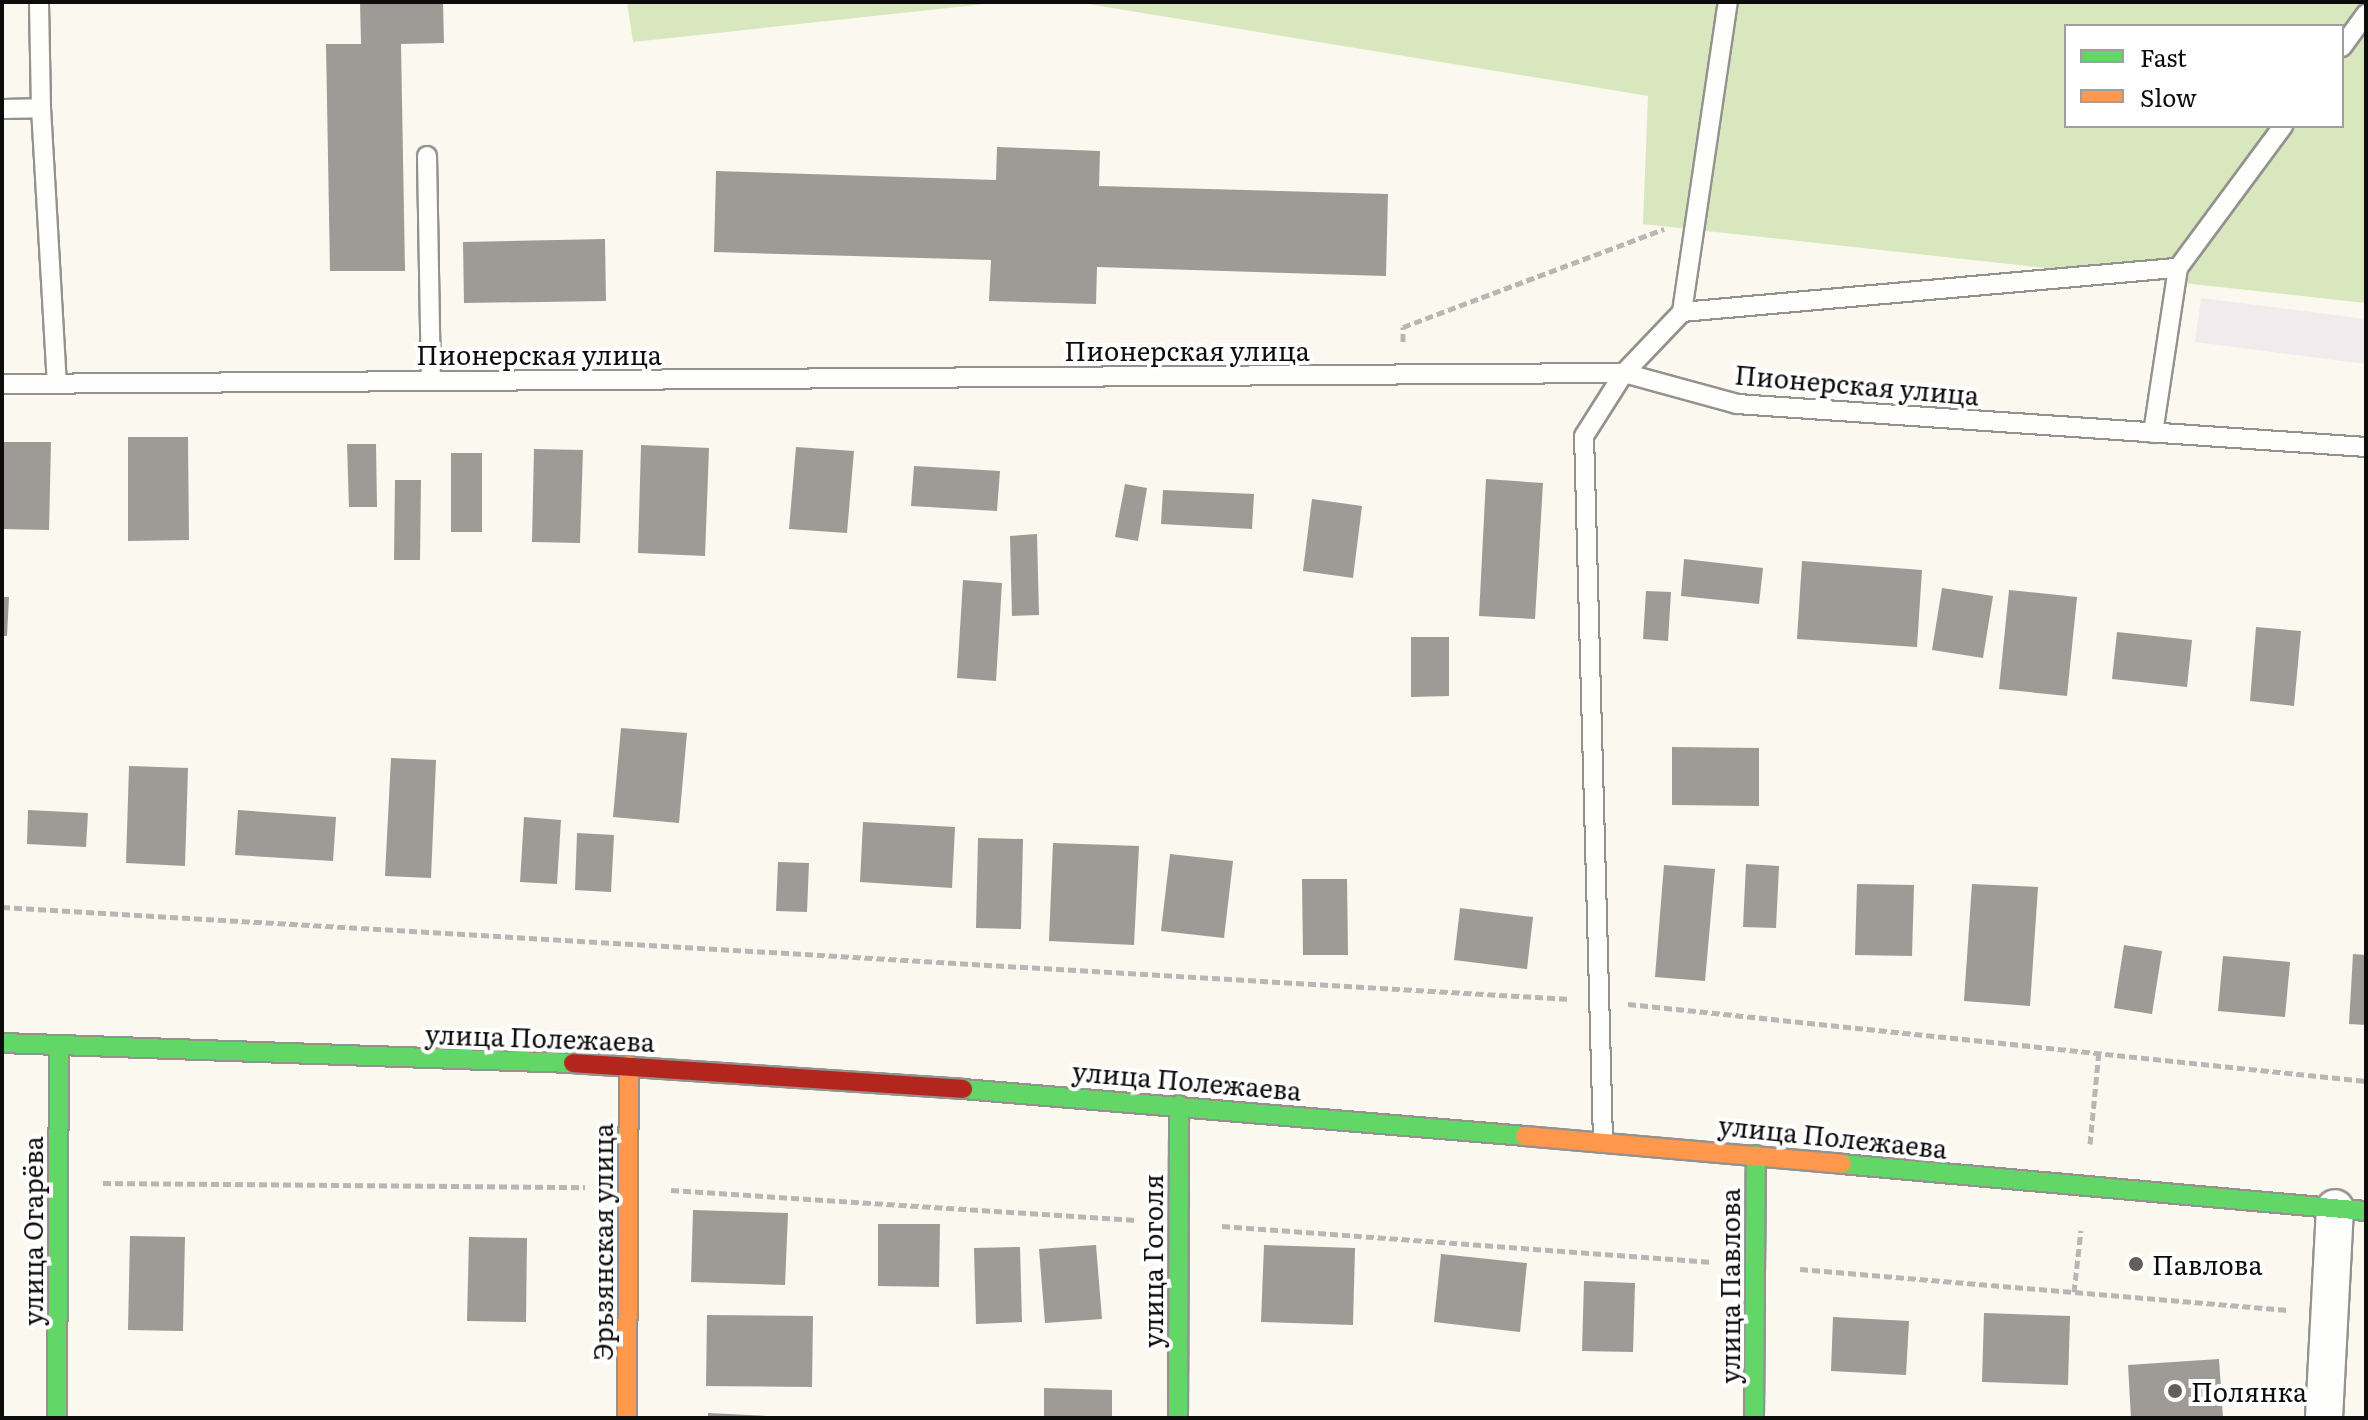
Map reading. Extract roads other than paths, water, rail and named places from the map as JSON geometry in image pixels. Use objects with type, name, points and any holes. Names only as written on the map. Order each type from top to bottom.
[{"type":"main road","name":"улица Полежаева","points":[[2,1043],[629,1065],[1179,1105],[2351,1209]]},
{"type":"main road","name":"улица Огарёва","points":[[57,1418],[59,1045]]},
{"type":"main road","name":"Эрьзянская улица","points":[[627,1418],[629,1065]]},
{"type":"main road","name":"улица Гоголя","points":[[1178,1418],[1179,1105]]},
{"type":"main road","name":"улица Павлова","points":[[1754,1418],[1756,1155]]},
{"type":"street","points":[[2324,1418],[2326,1313],[2351,1209]]},
{"type":"lane","points":[[39,2],[41,108],[57,382]]},
{"type":"lane","points":[[1603,1141],[1584,436],[1624,373],[1682,312],[1728,2]]},
{"type":"lane","points":[[2344,44],[2366,14]]},
{"type":"lane","points":[[2,109],[41,108]]},
{"type":"lane","points":[[2153,433],[2178,268],[2282,128]]},
{"type":"lane","points":[[427,156],[431,380]]},
{"type":"lane","points":[[1682,312],[2178,268]]},
{"type":"lane","name":"Пионерская улица","points":[[2,384],[1624,373],[1737,404],[2366,447]]},
{"type":"place","name":"Павлова","points":[[2136,1264]]},
{"type":"place","name":"Полянка","points":[[2175,1391]]}]
